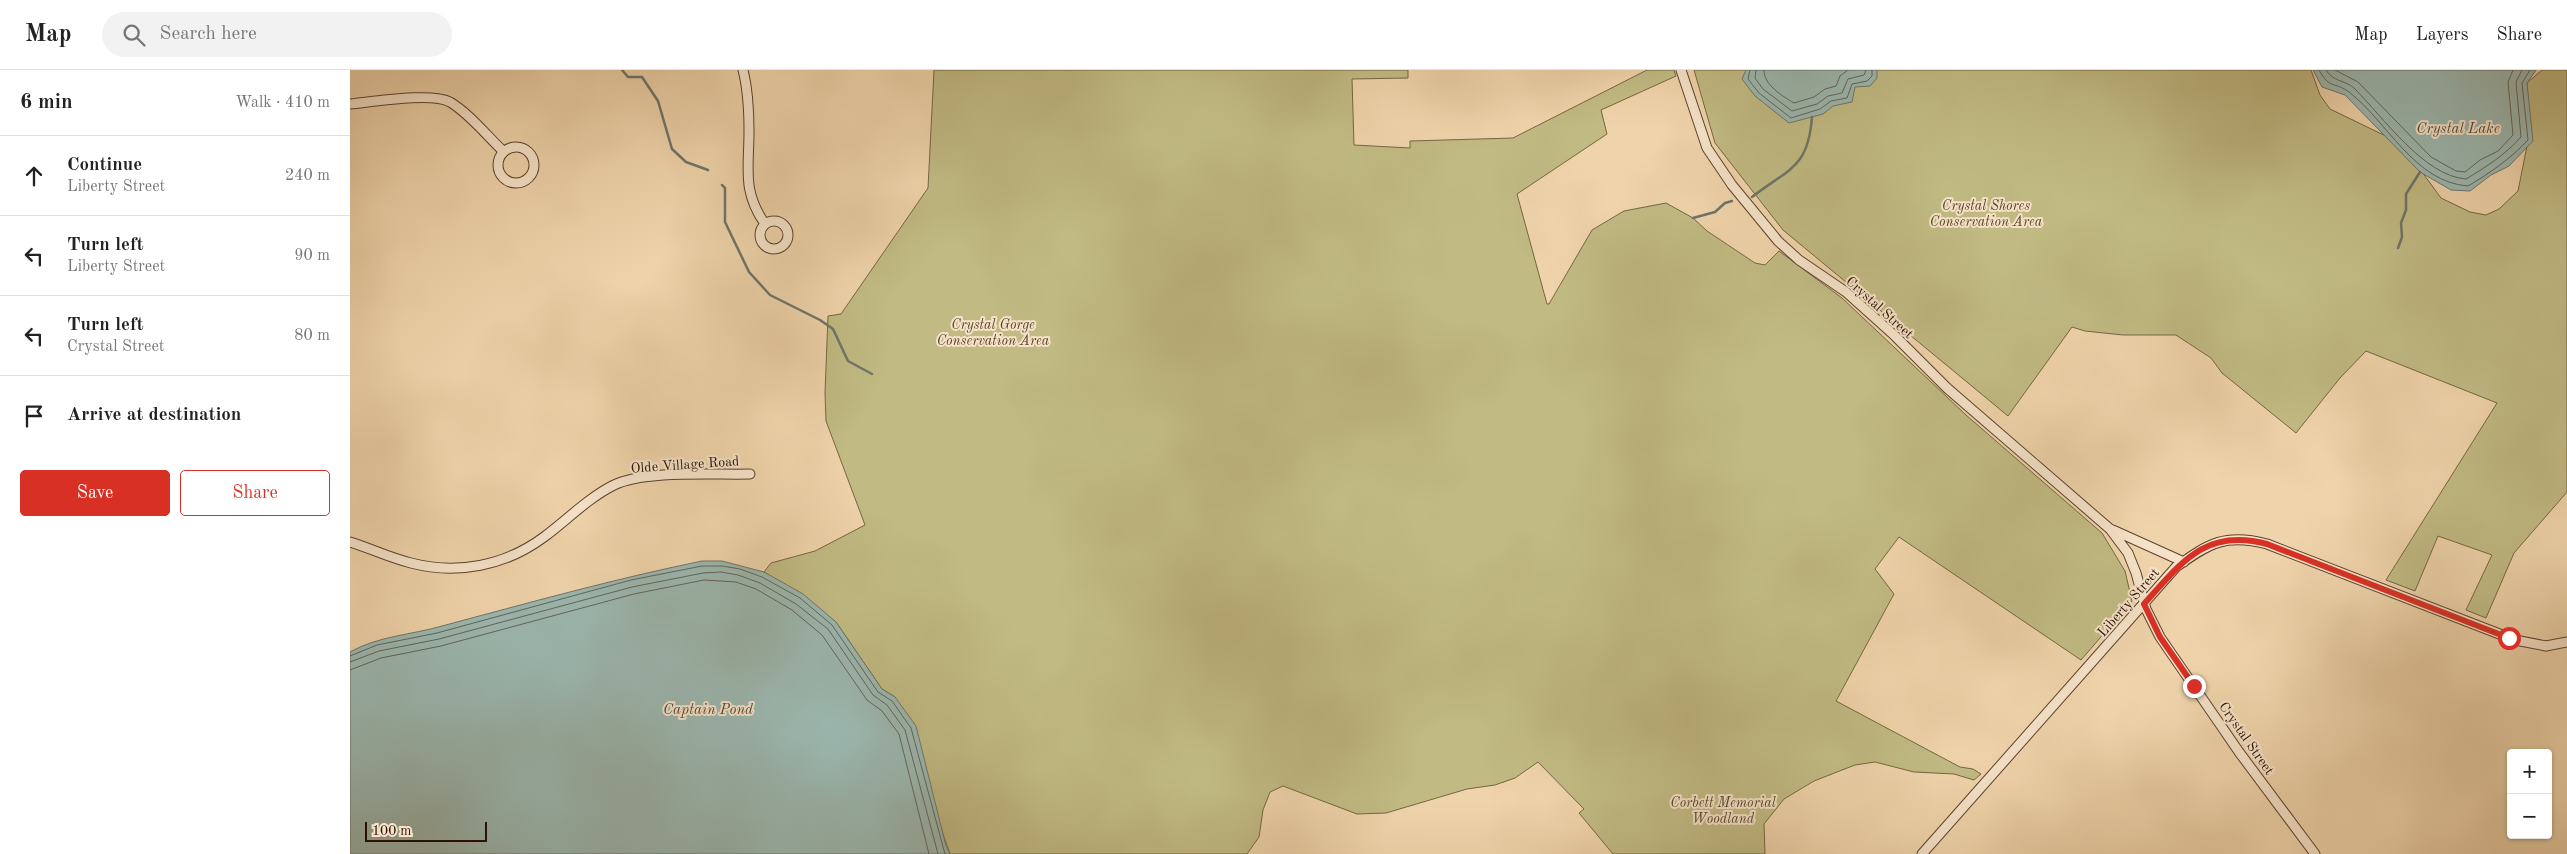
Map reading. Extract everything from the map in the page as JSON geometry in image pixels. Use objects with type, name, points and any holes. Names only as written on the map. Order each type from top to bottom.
[{"type":"street","points":[[743,70],[748,114],[747,182],[752,201],[765,224]]},
{"type":"street","name":"Crystal Street","points":[[1681,70],[1707,148],[1732,185],[1778,241],[1799,260],[1846,292],[1941,382],[2110,529],[2128,553],[2136,572],[2144,604],[2160,637],[2239,752],[2315,854]]},
{"type":"street","points":[[350,104],[429,97],[444,100],[458,108],[504,152]]},
{"type":"street","points":[[520,147],[530,153],[533,158],[533,170],[526,180],[515,183],[504,178],[498,168],[500,157],[504,152],[508,149],[520,147]]},
{"type":"street","name":"Olde Village Road","points":[[350,542],[428,567],[447,569],[485,565],[504,559],[538,542],[598,495],[615,485],[634,479],[653,477],[750,474]]},
{"type":"street","name":"Crystal Street","points":[[2110,529],[2184,562]]},
{"type":"street","name":"Liberty Street","points":[[1922,854],[2144,604],[2184,562],[2217,542],[2230,538],[2246,539],[2276,548],[2514,640],[2546,646],[2567,642]]},
{"type":"green space","points":[[934,70],[1408,70],[1408,78],[1352,79],[1354,145],[1410,148],[1410,141],[1513,138],[1647,70],[1674,70],[1676,76],[1601,110],[1607,134],[1517,194],[1547,304],[1549,304],[1592,230],[1624,211],[1666,203],[1693,218],[1707,231],[1755,263],[1765,265],[1779,251],[1842,298],[1966,415],[2102,533],[2125,571],[2132,601],[2081,660],[1899,537],[1875,569],[1894,594],[1836,701],[1960,767],[1973,769],[1981,774],[1974,780],[1954,774],[1914,772],[1875,762],[1855,765],[1814,781],[1784,799],[1764,824],[1765,854],[1613,854],[1579,813],[1584,809],[1538,762],[1515,778],[1495,785],[1467,789],[1386,813],[1357,814],[1283,786],[1270,792],[1263,810],[1259,837],[1247,854],[950,854],[895,697],[882,689],[836,622],[764,572],[771,563],[815,551],[865,525],[826,421],[825,393],[828,316],[841,314],[928,188]]},
{"type":"green space","name":"Crystal Shores Conservation Area","points":[[1694,70],[2311,70],[2320,95],[2330,109],[2394,140],[2411,157],[2441,198],[2470,212],[2486,215],[2499,209],[2518,191],[2527,146],[2527,83],[2542,70],[2567,70],[2567,492],[2514,553],[2486,618],[2466,610],[2492,555],[2438,536],[2415,591],[2386,580],[2497,403],[2366,351],[2340,378],[2296,433],[2222,373],[2211,358],[2176,335],[2123,335],[2085,331],[2072,327],[2008,416],[1783,230],[1715,143]]},
{"type":"water","points":[[1746,70],[1877,70],[1877,78],[1870,86],[1855,87],[1852,102],[1833,106],[1823,114],[1789,123],[1755,96],[1742,79]]},
{"type":"water","name":"Crystal Lake","points":[[2313,70],[2536,70],[2527,83],[2533,141],[2509,166],[2491,175],[2470,191],[2451,190],[2420,172],[2345,95],[2322,87]]},
{"type":"water","name":"Captain Pond","points":[[702,561],[722,561],[764,572],[803,594],[836,622],[882,689],[895,697],[916,726],[946,846],[950,854],[350,854],[350,652],[383,639],[430,629],[604,583]]},
{"type":"waterway","points":[[622,70],[628,77],[642,77],[658,101],[672,149],[686,162],[708,170]]},
{"type":"waterway","points":[[1752,197],[1786,173],[1801,158],[1810,134],[1812,117]]},
{"type":"waterway","points":[[2398,248],[2402,237],[2401,223],[2406,210],[2406,194],[2420,172]]},
{"type":"waterway","points":[[722,185],[725,188],[725,222],[749,272],[770,295],[820,320],[833,329],[848,361],[872,374]]},
{"type":"waterway","points":[[1693,218],[1715,212],[1725,203],[1732,201]]},
{"type":"route","points":[[2194,686],[2160,637],[2144,604],[2176,568],[2205,548],[2230,538],[2246,539],[2267,544],[2509,638]]},
{"type":"park label","name":"Crystal Gorge Conservation Area","points":[[993,332]]},
{"type":"park label","name":"Corbett Memorial Woodland","points":[[1723,810]]}]
